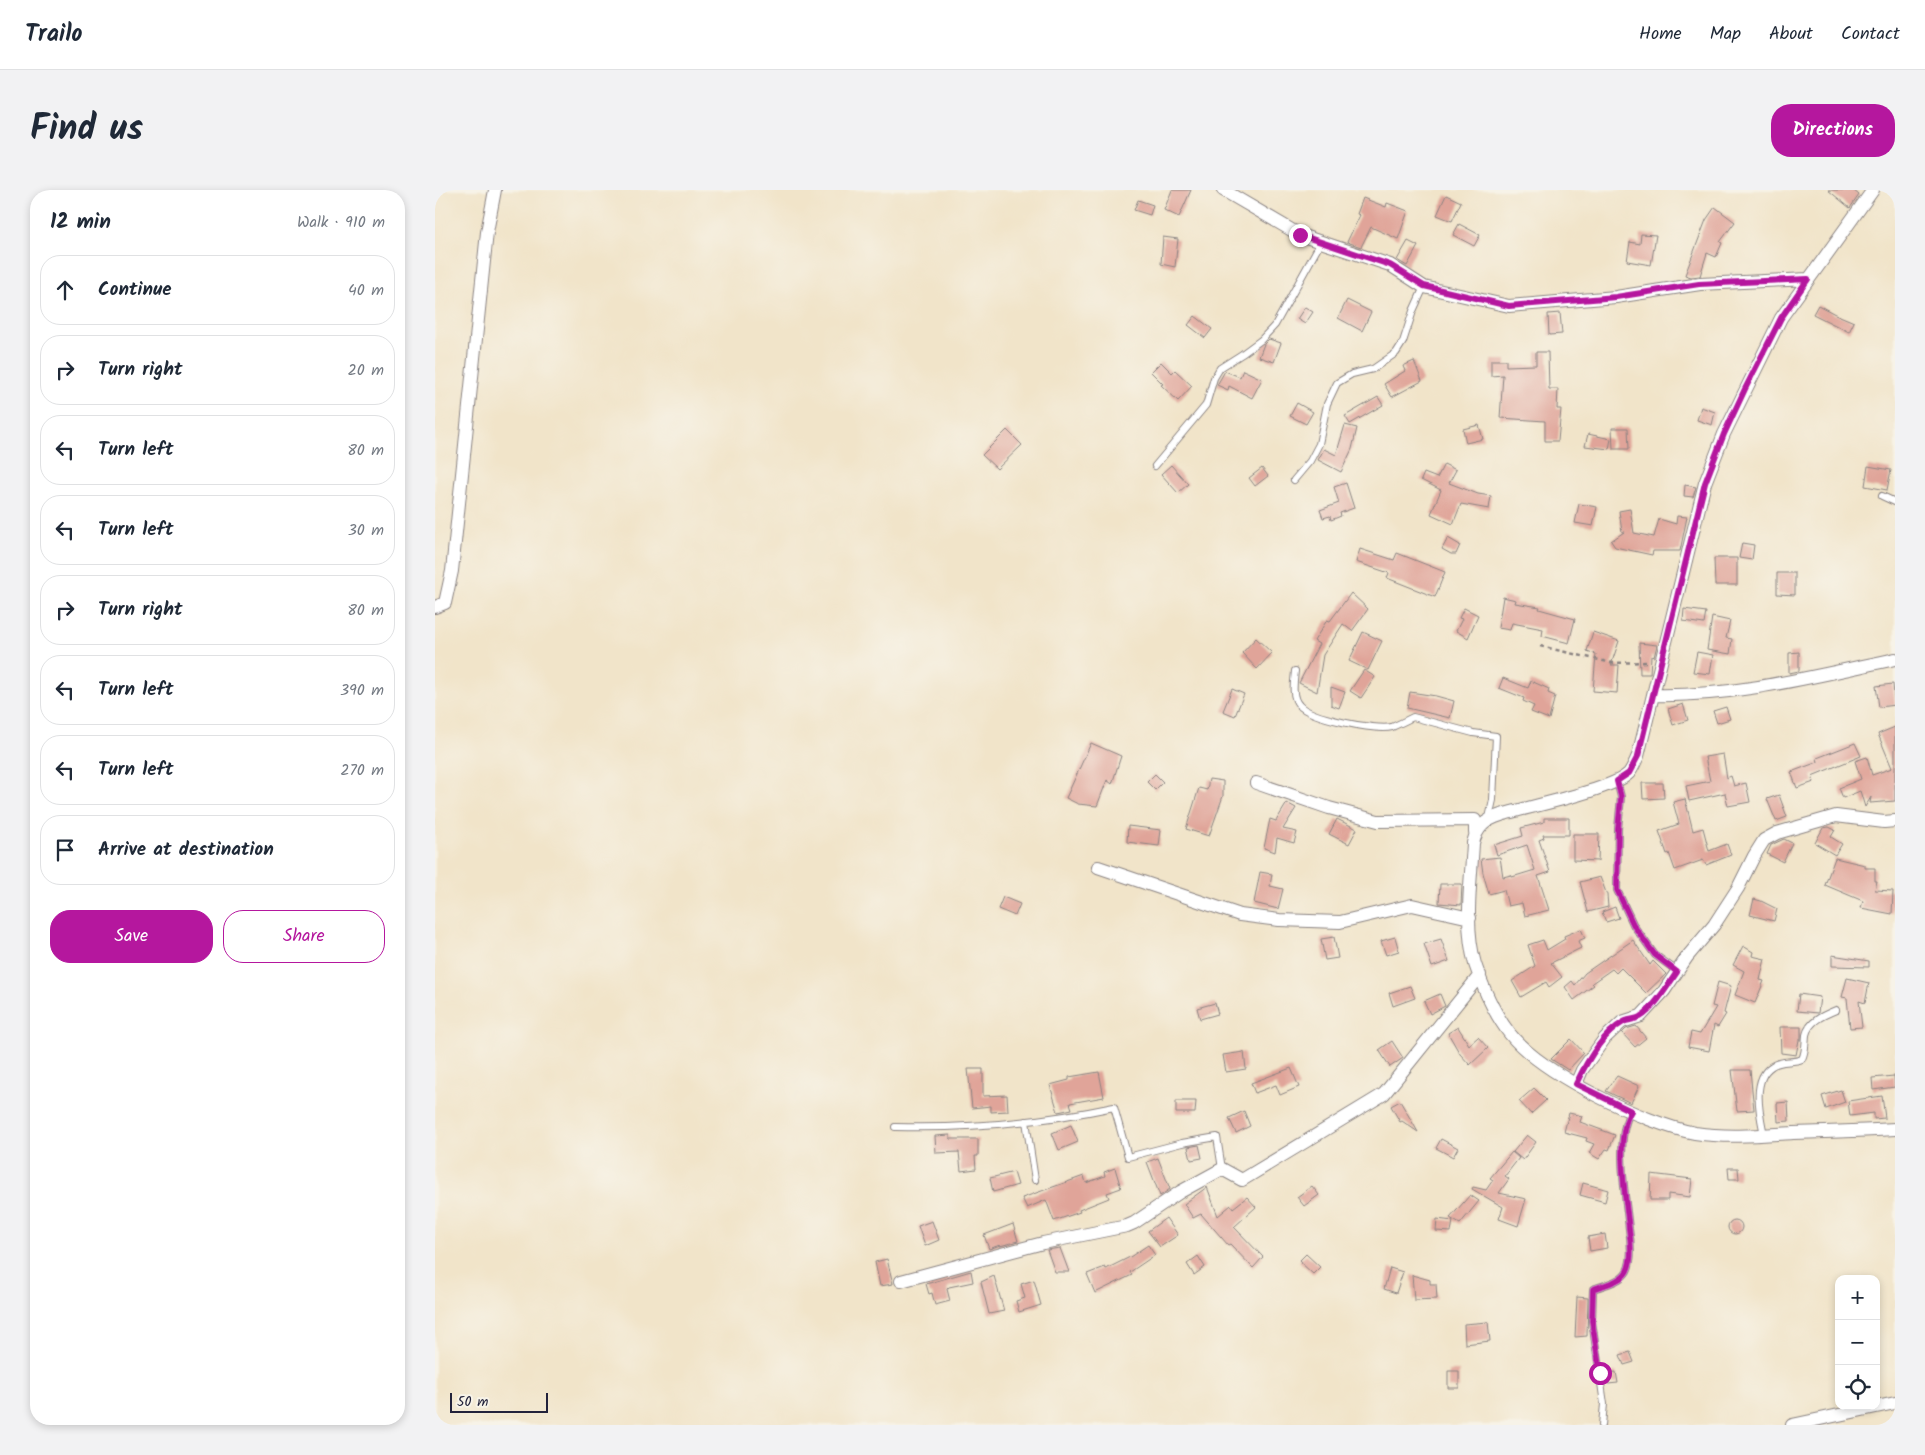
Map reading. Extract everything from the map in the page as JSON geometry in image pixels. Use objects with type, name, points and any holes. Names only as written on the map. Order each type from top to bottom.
[{"type":"street","points":[[435,607],[445,603],[452,571],[487,232],[495,190]]},
{"type":"street","points":[[1223,190],[1300,235],[1390,265],[1424,286],[1509,306],[1616,297],[1699,284],[1808,279]]},
{"type":"street","points":[[1475,833],[1489,818],[1609,785],[1629,773],[1638,756],[1705,483],[1721,442],[1781,318],[1873,190]]},
{"type":"street","points":[[1653,696],[1674,696],[1765,687],[1895,659]]},
{"type":"street","points":[[1256,783],[1329,808],[1378,821],[1475,820],[1470,918],[1470,938],[1475,963],[1497,1014],[1511,1035],[1542,1063],[1576,1084],[1631,1111],[1665,1125],[1695,1132],[1743,1136],[1895,1129]]},
{"type":"street","points":[[1576,1084],[1582,1070],[1605,1038],[1623,1022],[1641,1016],[1664,991],[1687,957],[1714,925],[1764,840],[1777,833],[1837,816],[1884,822],[1895,821]]},
{"type":"street","points":[[1098,867],[1240,915],[1279,920],[1340,922],[1412,905],[1470,918]]},
{"type":"street","points":[[901,1281],[1043,1243],[1127,1226],[1180,1192],[1222,1169],[1242,1180],[1384,1094],[1480,975]]},
{"type":"street","points":[[1793,1425],[1895,1403]]},
{"type":"lane","points":[[1155,466],[1206,405],[1220,368],[1261,340],[1275,325],[1321,242]]},
{"type":"lane","points":[[1294,480],[1310,461],[1319,444],[1327,404],[1337,383],[1352,374],[1373,369],[1396,353],[1403,342],[1413,311],[1424,286]]},
{"type":"lane","points":[[1882,496],[1895,502]]},
{"type":"lane","points":[[1295,672],[1293,690],[1299,705],[1318,716],[1376,728],[1392,727],[1413,717],[1473,733],[1495,736],[1493,800],[1489,818]]},
{"type":"lane","points":[[1617,781],[1621,797],[1618,829],[1617,890],[1634,926],[1655,955],[1677,972]]},
{"type":"lane","points":[[1765,1135],[1759,1111],[1760,1080],[1771,1066],[1781,1062],[1802,1059],[1805,1053],[1807,1034],[1812,1023],[1836,1010]]},
{"type":"lane","points":[[895,1127],[981,1125],[1026,1121],[1069,1116],[1114,1107],[1128,1157],[1181,1143],[1217,1137],[1222,1169]]},
{"type":"lane","points":[[1602,1425],[1604,1404],[1592,1321],[1593,1289],[1618,1279],[1627,1271],[1631,1250],[1623,1171],[1623,1137],[1631,1111]]},
{"type":"lane","points":[[1026,1121],[1035,1180]]},
{"type":"path","points":[[1540,646],[1612,663],[1637,661],[1661,663]]},
{"type":"building","points":[[1172,190],[1191,190],[1179,217],[1164,210]]},
{"type":"building","points":[[1828,190],[1853,190],[1859,195],[1850,208]]},
{"type":"building","points":[[1446,195],[1461,202],[1452,221],[1437,215]]},
{"type":"building","points":[[1363,198],[1386,207],[1387,203],[1408,211],[1398,239],[1371,227],[1361,247],[1347,242],[1360,215],[1357,214]]},
{"type":"building","points":[[1138,200],[1153,205],[1150,215],[1134,210]]},
{"type":"building","points":[[1715,207],[1735,222],[1720,242],[1722,243],[1716,257],[1707,253],[1700,276],[1691,277],[1685,275],[1706,220]]},
{"type":"building","points":[[1459,224],[1480,235],[1474,246],[1453,235]]},
{"type":"building","points":[[1641,234],[1656,235],[1651,265],[1627,261],[1630,242],[1640,244]]},
{"type":"building","points":[[1163,237],[1178,239],[1175,267],[1161,264]]},
{"type":"building","points":[[1408,241],[1418,246],[1407,266],[1397,260]]},
{"type":"building","points":[[1347,300],[1371,312],[1362,331],[1338,318]]},
{"type":"building","points":[[1818,305],[1854,322],[1849,332],[1813,314]]},
{"type":"building","points":[[1305,307],[1313,312],[1305,324],[1297,319]]},
{"type":"building","points":[[1560,313],[1562,334],[1549,335],[1548,314]]},
{"type":"building","points":[[1195,316],[1212,329],[1205,338],[1188,325]]},
{"type":"building","points":[[1269,339],[1281,343],[1274,362],[1259,357],[1264,344]]},
{"type":"building","points":[[1536,352],[1548,352],[1549,389],[1558,389],[1557,409],[1561,409],[1558,441],[1545,441],[1545,421],[1500,418],[1503,375],[1491,376],[1491,360],[1506,360],[1506,366],[1536,365]]},
{"type":"building","points":[[1414,361],[1422,381],[1392,397],[1384,384],[1405,371],[1403,366]]},
{"type":"building","points":[[1161,362],[1172,373],[1175,370],[1192,386],[1178,401],[1161,385],[1163,384],[1151,372]]},
{"type":"building","points":[[1243,370],[1262,379],[1252,398],[1229,386],[1228,390],[1217,385],[1225,371],[1240,377]]},
{"type":"building","points":[[1378,397],[1383,405],[1350,424],[1345,416]]},
{"type":"building","points":[[1297,403],[1313,412],[1306,424],[1290,416]]},
{"type":"building","points":[[1701,407],[1715,412],[1712,425],[1697,420]]},
{"type":"building","points":[[1345,425],[1357,428],[1352,449],[1341,472],[1318,460],[1324,449],[1336,455]]},
{"type":"building","points":[[1479,425],[1483,439],[1466,443],[1463,429]]},
{"type":"building","points":[[1612,428],[1628,428],[1629,449],[1613,449]]},
{"type":"building","points":[[1007,430],[1022,445],[997,469],[982,455]]},
{"type":"building","points":[[1588,434],[1611,439],[1609,449],[1585,446]]},
{"type":"building","points":[[1444,464],[1456,470],[1449,483],[1478,494],[1491,496],[1489,509],[1461,504],[1453,524],[1431,514],[1441,490],[1421,480],[1424,473],[1437,478]]},
{"type":"building","points":[[1171,465],[1188,484],[1178,493],[1161,474]]},
{"type":"building","points":[[1868,466],[1891,470],[1887,490],[1865,486]]},
{"type":"building","points":[[1262,468],[1268,476],[1255,486],[1249,478]]},
{"type":"building","points":[[1346,483],[1354,508],[1340,513],[1341,516],[1331,520],[1330,516],[1323,518],[1320,510],[1339,503],[1334,487]]},
{"type":"building","points":[[1685,485],[1696,487],[1693,497],[1684,496]]},
{"type":"building","points":[[1579,504],[1597,507],[1593,526],[1575,523]]},
{"type":"building","points":[[1630,509],[1634,533],[1654,537],[1659,519],[1676,524],[1677,516],[1687,517],[1680,551],[1653,551],[1652,555],[1615,547],[1611,541],[1624,532],[1622,532],[1619,511]]},
{"type":"building","points":[[1448,538],[1460,545],[1456,554],[1451,554],[1442,549]]},
{"type":"building","points":[[1742,543],[1754,545],[1752,560],[1739,558]]},
{"type":"building","points":[[1360,549],[1394,560],[1397,553],[1445,572],[1435,597],[1387,578],[1389,573],[1356,562]]},
{"type":"building","points":[[1714,558],[1737,558],[1737,585],[1715,585]]},
{"type":"building","points":[[1777,573],[1795,573],[1795,595],[1777,594]]},
{"type":"building","points":[[1351,593],[1368,609],[1352,631],[1343,624],[1323,655],[1317,692],[1299,683],[1319,644],[1314,641],[1327,620],[1330,621]]},
{"type":"building","points":[[1503,597],[1516,600],[1515,603],[1540,607],[1539,609],[1575,619],[1569,643],[1542,636],[1543,629],[1512,623],[1510,630],[1498,628]]},
{"type":"building","points":[[1464,608],[1478,615],[1468,638],[1456,631],[1462,619],[1459,618]]},
{"type":"building","points":[[1684,609],[1706,612],[1704,624],[1683,621]]},
{"type":"building","points":[[1712,617],[1730,621],[1726,638],[1732,639],[1730,654],[1707,650]]},
{"type":"building","points":[[1363,632],[1382,641],[1368,670],[1349,661]]},
{"type":"building","points":[[1593,632],[1619,641],[1611,665],[1619,665],[1617,693],[1593,691],[1596,654],[1587,651]]},
{"type":"building","points":[[1256,638],[1272,653],[1257,669],[1242,653]]},
{"type":"building","points":[[1639,643],[1657,645],[1654,657],[1651,656],[1650,674],[1640,674]]},
{"type":"building","points":[[1697,652],[1713,655],[1710,674],[1693,672]]},
{"type":"building","points":[[1799,652],[1799,671],[1789,673],[1789,653]]},
{"type":"building","points":[[1364,670],[1375,677],[1361,698],[1350,691]]},
{"type":"building","points":[[1503,678],[1528,688],[1531,681],[1549,689],[1548,693],[1555,696],[1549,719],[1531,712],[1534,706],[1523,701],[1524,698],[1499,688]]},
{"type":"building","points":[[1893,684],[1895,705],[1879,707],[1876,686]]},
{"type":"building","points":[[1331,687],[1345,692],[1339,708],[1331,705]]},
{"type":"building","points":[[1232,689],[1244,694],[1235,716],[1223,711]]},
{"type":"building","points":[[1410,692],[1454,701],[1450,718],[1407,708]]},
{"type":"building","points":[[1683,704],[1688,720],[1673,725],[1668,709]]},
{"type":"building","points":[[1726,707],[1730,719],[1717,723],[1713,711]]},
{"type":"building","points":[[1895,727],[1895,801],[1870,803],[1871,797],[1865,807],[1860,791],[1843,798],[1839,788],[1861,779],[1855,761],[1867,757],[1872,775],[1892,768],[1878,734]]},
{"type":"building","points":[[1091,743],[1121,756],[1112,784],[1107,780],[1097,806],[1078,804],[1066,798]]},
{"type":"building","points":[[1855,743],[1861,756],[1812,776],[1814,782],[1797,788],[1791,772],[1818,762],[1817,758]]},
{"type":"building","points":[[1723,754],[1727,778],[1731,776],[1734,786],[1746,783],[1750,802],[1728,806],[1725,793],[1689,801],[1686,786],[1710,781],[1705,757]]},
{"type":"building","points":[[1155,774],[1163,782],[1155,790],[1147,782]]},
{"type":"building","points":[[1209,779],[1223,781],[1223,796],[1209,836],[1186,829],[1199,788],[1207,790]]},
{"type":"building","points":[[1642,783],[1663,783],[1664,798],[1643,799]]},
{"type":"building","points":[[1779,795],[1787,817],[1776,821],[1767,799]]},
{"type":"building","points":[[1685,799],[1693,831],[1703,828],[1709,851],[1727,844],[1731,855],[1706,865],[1703,860],[1675,870],[1659,831],[1679,824],[1673,802]]},
{"type":"building","points":[[1287,803],[1296,808],[1283,829],[1297,832],[1294,843],[1277,838],[1275,852],[1264,848],[1270,819],[1276,821]]},
{"type":"building","points":[[1544,818],[1569,818],[1569,835],[1543,835],[1544,838],[1539,840],[1550,872],[1538,876],[1549,910],[1525,916],[1522,903],[1508,906],[1504,890],[1489,894],[1481,859],[1500,857],[1503,877],[1511,875],[1512,877],[1535,870],[1527,845],[1497,855],[1494,845],[1523,836],[1521,828],[1544,822]]},
{"type":"building","points":[[1337,819],[1357,829],[1349,844],[1329,834]]},
{"type":"building","points":[[1128,826],[1161,830],[1159,846],[1127,842]]},
{"type":"building","points":[[1829,827],[1835,830],[1831,837],[1842,844],[1835,855],[1815,843],[1823,828]]},
{"type":"building","points":[[1573,834],[1599,834],[1598,861],[1573,860]]},
{"type":"building","points":[[1784,839],[1792,843],[1783,862],[1767,854],[1771,845]]},
{"type":"building","points":[[1835,858],[1865,865],[1865,868],[1875,868],[1875,881],[1877,881],[1875,890],[1893,891],[1892,914],[1861,908],[1863,901],[1825,885]]},
{"type":"building","points":[[1260,872],[1272,874],[1270,886],[1283,889],[1278,909],[1254,903]]},
{"type":"building","points":[[1600,877],[1607,895],[1608,907],[1588,912],[1580,882]]},
{"type":"building","points":[[1440,884],[1462,884],[1461,905],[1439,903]]},
{"type":"building","points":[[1003,897],[1020,904],[1015,916],[998,909]]},
{"type":"building","points":[[1754,899],[1777,909],[1774,921],[1750,915]]},
{"type":"building","points":[[1615,907],[1619,918],[1606,922],[1602,912]]},
{"type":"building","points":[[1581,929],[1585,938],[1578,941],[1581,948],[1551,963],[1562,977],[1549,987],[1546,982],[1521,997],[1512,981],[1535,966],[1528,945],[1543,940],[1547,950],[1565,939],[1564,936]]},
{"type":"building","points":[[1334,937],[1338,958],[1325,960],[1321,939]]},
{"type":"building","points":[[1395,937],[1399,951],[1386,955],[1381,941]]},
{"type":"building","points":[[1441,939],[1449,961],[1432,967],[1424,944]]},
{"type":"building","points":[[1633,940],[1650,965],[1653,961],[1666,974],[1646,993],[1621,968],[1616,973],[1612,969],[1592,983],[1594,985],[1574,1000],[1565,987],[1572,981],[1575,985],[1585,973]]},
{"type":"building","points":[[1743,946],[1753,952],[1752,956],[1765,959],[1760,980],[1764,981],[1755,1003],[1735,995],[1744,971],[1733,965]]},
{"type":"building","points":[[1832,955],[1869,961],[1869,967],[1832,966]]},
{"type":"building","points":[[1847,978],[1869,983],[1865,1003],[1859,1001],[1862,1027],[1850,1028],[1847,998],[1842,997]]},
{"type":"building","points":[[1718,982],[1731,986],[1724,1013],[1726,1014],[1718,1027],[1714,1025],[1709,1051],[1688,1047],[1691,1032],[1700,1034],[1716,1007],[1712,1006]]},
{"type":"building","points":[[1410,986],[1415,998],[1393,1006],[1389,993]]},
{"type":"building","points":[[1440,994],[1445,1006],[1430,1014],[1424,1001]]},
{"type":"building","points":[[1799,994],[1820,997],[1818,1013],[1797,1011]]},
{"type":"building","points":[[1215,1003],[1218,1014],[1200,1019],[1197,1008]]},
{"type":"building","points":[[1636,1026],[1646,1038],[1635,1047],[1622,1033],[1626,1029]]},
{"type":"building","points":[[1458,1027],[1469,1045],[1478,1037],[1488,1048],[1470,1065],[1460,1054],[1448,1033]]},
{"type":"building","points":[[1780,1027],[1801,1027],[1801,1040],[1799,1040],[1796,1055],[1781,1053]]},
{"type":"building","points":[[1571,1039],[1584,1053],[1568,1070],[1551,1059]]},
{"type":"building","points":[[1392,1041],[1403,1058],[1390,1067],[1379,1050]]},
{"type":"building","points":[[1244,1052],[1246,1069],[1226,1072],[1223,1055]]},
{"type":"building","points":[[1291,1068],[1299,1087],[1280,1095],[1276,1085],[1255,1093],[1251,1083]]},
{"type":"building","points":[[968,1069],[983,1069],[983,1096],[1007,1095],[1008,1111],[991,1112],[991,1106],[972,1108]]},
{"type":"building","points":[[1732,1070],[1750,1070],[1754,1110],[1737,1111]]},
{"type":"building","points":[[1099,1072],[1104,1097],[1070,1103],[1072,1109],[1058,1112],[1050,1085],[1069,1080],[1069,1077]]},
{"type":"building","points":[[1617,1076],[1639,1086],[1631,1103],[1606,1091]]},
{"type":"building","points":[[1894,1076],[1895,1087],[1873,1090],[1872,1078]]},
{"type":"building","points":[[1534,1088],[1546,1100],[1531,1114],[1519,1101]]},
{"type":"building","points":[[1841,1090],[1845,1102],[1826,1109],[1822,1096]]},
{"type":"building","points":[[1882,1096],[1885,1118],[1874,1119],[1874,1113],[1850,1116],[1848,1101]]},
{"type":"building","points":[[1176,1101],[1196,1101],[1195,1113],[1176,1113]]},
{"type":"building","points":[[1400,1101],[1418,1132],[1402,1121],[1400,1122],[1391,1106]]},
{"type":"building","points":[[1788,1102],[1789,1121],[1778,1122],[1777,1103]]},
{"type":"building","points":[[1244,1111],[1250,1126],[1236,1133],[1229,1118]]},
{"type":"building","points":[[1569,1113],[1582,1116],[1580,1122],[1615,1135],[1609,1150],[1606,1149],[1599,1159],[1589,1153],[1594,1144],[1586,1141],[1587,1138],[1564,1132]]},
{"type":"building","points":[[1071,1125],[1078,1142],[1059,1150],[1052,1133]]},
{"type":"building","points":[[950,1135],[950,1139],[978,1139],[978,1156],[975,1156],[976,1169],[961,1171],[959,1152],[936,1153],[935,1136]]},
{"type":"building","points":[[1527,1135],[1536,1142],[1523,1160],[1513,1152]]},
{"type":"building","points":[[1441,1139],[1458,1148],[1453,1157],[1436,1148]]},
{"type":"building","points":[[1199,1145],[1202,1158],[1191,1160],[1188,1147]]},
{"type":"building","points":[[1512,1152],[1519,1158],[1505,1176],[1509,1179],[1499,1193],[1526,1199],[1518,1226],[1499,1219],[1503,1207],[1472,1189],[1473,1187],[1486,1190],[1493,1180],[1490,1178]]},
{"type":"building","points":[[1158,1158],[1170,1189],[1160,1196],[1147,1162]]},
{"type":"building","points":[[1115,1168],[1121,1188],[1107,1193],[1109,1198],[1079,1210],[1080,1212],[1054,1221],[1046,1200],[1027,1208],[1022,1198],[1084,1176],[1086,1183],[1105,1176],[1104,1172]]},
{"type":"building","points":[[1728,1168],[1738,1168],[1739,1179],[1729,1179]]},
{"type":"building","points":[[1014,1172],[1018,1185],[993,1192],[990,1178]]},
{"type":"building","points":[[1651,1174],[1692,1179],[1690,1197],[1668,1194],[1668,1200],[1650,1200]]},
{"type":"building","points":[[1583,1183],[1608,1190],[1605,1202],[1580,1195]]},
{"type":"building","points":[[1312,1186],[1319,1195],[1304,1206],[1297,1197]]},
{"type":"building","points":[[1207,1187],[1218,1216],[1231,1205],[1233,1208],[1247,1197],[1256,1207],[1234,1227],[1263,1257],[1253,1268],[1230,1244],[1228,1245],[1201,1214],[1193,1218],[1184,1204]]},
{"type":"building","points":[[1470,1195],[1479,1201],[1460,1224],[1450,1218]]},
{"type":"building","points":[[1166,1218],[1178,1235],[1160,1247],[1148,1231]]},
{"type":"building","points":[[1437,1219],[1453,1221],[1451,1232],[1436,1231]]},
{"type":"building","points":[[1732,1220],[1738,1220],[1742,1227],[1738,1234],[1732,1234],[1728,1230],[1728,1224]]},
{"type":"building","points":[[932,1221],[939,1240],[925,1246],[918,1226]]},
{"type":"building","points":[[1013,1224],[1018,1241],[989,1249],[984,1235]]},
{"type":"building","points":[[1605,1234],[1607,1248],[1590,1251],[1588,1237]]},
{"type":"building","points":[[1148,1245],[1155,1255],[1130,1272],[1132,1275],[1095,1293],[1087,1274],[1105,1267],[1106,1269]]},
{"type":"building","points":[[1060,1248],[1069,1272],[1055,1272],[1047,1250]]},
{"type":"building","points":[[1306,1254],[1320,1267],[1313,1274],[1299,1261]]},
{"type":"building","points":[[1198,1256],[1205,1267],[1194,1275],[1187,1264]]},
{"type":"building","points":[[887,1259],[893,1284],[880,1286],[875,1262]]},
{"type":"building","points":[[1390,1268],[1403,1272],[1396,1293],[1384,1289]]},
{"type":"building","points":[[971,1271],[973,1282],[949,1287],[947,1289],[950,1301],[935,1305],[932,1293],[929,1294],[926,1284]]},
{"type":"building","points":[[1412,1275],[1430,1280],[1430,1284],[1436,1284],[1437,1299],[1414,1300]]},
{"type":"building","points":[[994,1276],[1004,1311],[989,1314],[981,1282]]},
{"type":"building","points":[[1034,1280],[1041,1305],[1019,1312],[1016,1301],[1025,1298],[1021,1284]]},
{"type":"building","points":[[1577,1297],[1588,1298],[1587,1336],[1575,1337]]},
{"type":"building","points":[[1488,1322],[1490,1341],[1465,1344],[1464,1324]]},
{"type":"building","points":[[1630,1352],[1634,1362],[1624,1365],[1620,1355]]},
{"type":"building","points":[[1448,1371],[1459,1371],[1459,1388],[1448,1388]]},
{"type":"building","points":[[1616,1372],[1618,1383],[1608,1384],[1606,1373]]},
{"type":"route","points":[[1300,235],[1390,265],[1424,286],[1509,306],[1616,297],[1699,284],[1808,279],[1781,318],[1745,389],[1724,434],[1705,483],[1638,756],[1629,773],[1617,781],[1621,797],[1618,829],[1617,890],[1634,926],[1655,955],[1677,972],[1664,991],[1641,1016],[1623,1022],[1605,1038],[1582,1070],[1576,1084],[1631,1111],[1623,1137],[1623,1171],[1631,1250],[1627,1271],[1618,1279],[1593,1289],[1592,1321],[1600,1373]]}]
